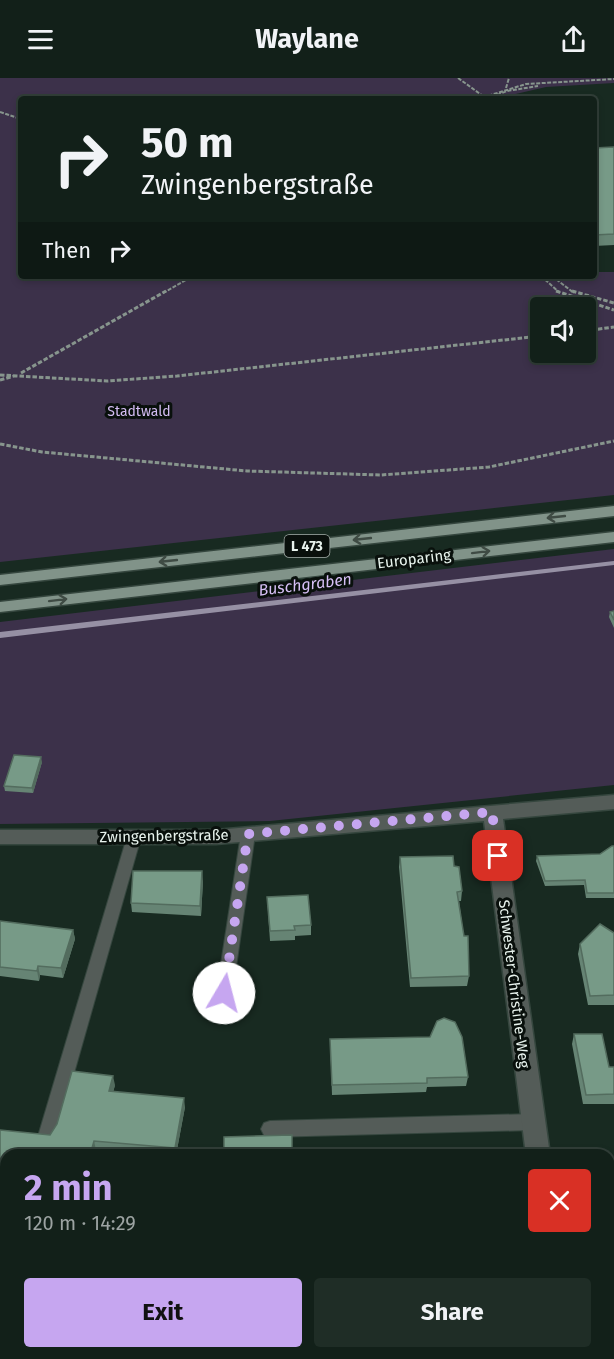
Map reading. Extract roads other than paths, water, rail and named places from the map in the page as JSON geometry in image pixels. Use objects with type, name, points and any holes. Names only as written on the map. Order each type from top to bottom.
[{"type":"main road","name":"Europaring","points":[[0,580],[614,511]]},
{"type":"main road","name":"Europaring","points":[[0,607],[614,537]]},
{"type":"street","name":"Zwingenbergstraße","points":[[0,837],[248,834],[614,802]]},
{"type":"street","name":"Schwester-Christine-Weg","points":[[492,812],[537,1149]]},
{"type":"lane","points":[[221,1016],[248,834]]},
{"type":"lane","points":[[48,1133],[134,837]]},
{"type":"lane","points":[[270,1129],[532,1122]]},
{"type":"waterway","name":"Buschgraben","points":[[0,635],[614,563]]},
{"type":"park label","name":"Stadtwald","points":[[139,411]]}]
